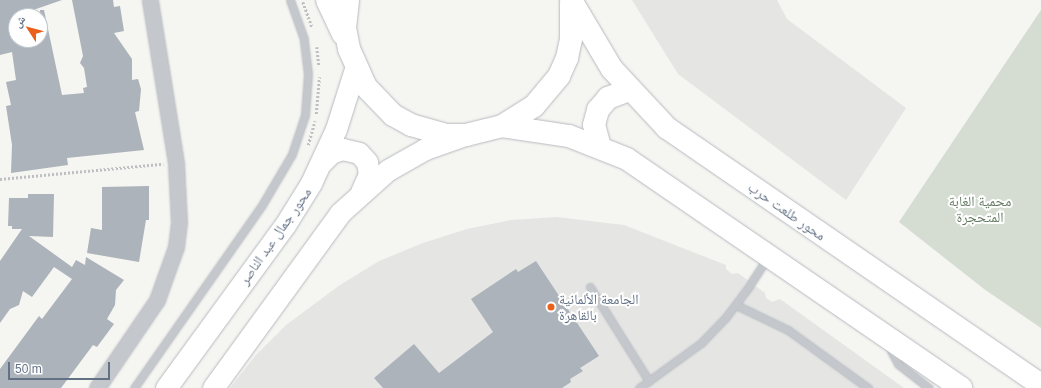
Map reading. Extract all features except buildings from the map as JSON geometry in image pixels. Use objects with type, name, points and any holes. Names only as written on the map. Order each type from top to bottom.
[{"type":"main road","points":[[327,0],[352,59],[366,87],[394,115],[428,131],[466,135]]},
{"type":"main road","points":[[348,0],[345,28],[352,59]]},
{"type":"main road","points":[[213,388],[327,229],[361,192],[406,159],[466,135],[502,126],[534,106],[559,76],[571,39],[571,0]]},
{"type":"main road","name":"محور طلعت حرب","points":[[571,0],[597,47],[629,90],[667,128],[1041,385]]},
{"type":"main road","name":"محور جمال عبد الناصر","points":[[166,388],[288,220],[322,162],[344,109],[352,59]]},
{"type":"main road","points":[[600,147],[594,125],[598,110],[608,98],[629,90]]},
{"type":"main road","points":[[502,126],[547,131],[600,147],[644,169],[961,388]]},
{"type":"main road","points":[[322,162],[331,153],[342,149],[359,153],[367,162],[369,174],[361,192]]},
{"type":"street","points":[[97,388],[143,325],[168,273],[179,223],[176,163],[150,0]]},
{"type":"lane","points":[[134,388],[262,205],[292,154],[304,115],[308,74],[304,39],[290,0]]},
{"type":"lane","points":[[639,388],[701,343],[736,305],[769,256]]},
{"type":"lane","points":[[590,287],[649,381]]},
{"type":"lane","points":[[736,305],[788,330],[868,388]]},
{"type":"lane","points":[[887,337],[890,352],[898,364],[929,388]]},
{"type":"path","points":[[0,179],[176,163]]},
{"type":"shaded area","points":[[632,0],[777,0],[787,19],[906,108],[846,200],[678,74]]},
{"type":"shaded area","name":"الجامعة الألمانية بالقاهرة","points":[[557,217],[624,225],[726,265],[726,269],[732,274],[738,273],[765,293],[766,298],[772,302],[780,299],[904,388],[230,388],[255,356],[286,325],[340,285],[379,261],[423,243],[467,229],[511,220]]},
{"type":"green space","name":"محمية الغابة المتحجرة","points":[[1041,10],[1041,328],[984,289],[899,222]]},
{"type":"place","name":"الجامعة الألمانية بالقاهرة","points":[[551,307]]}]
